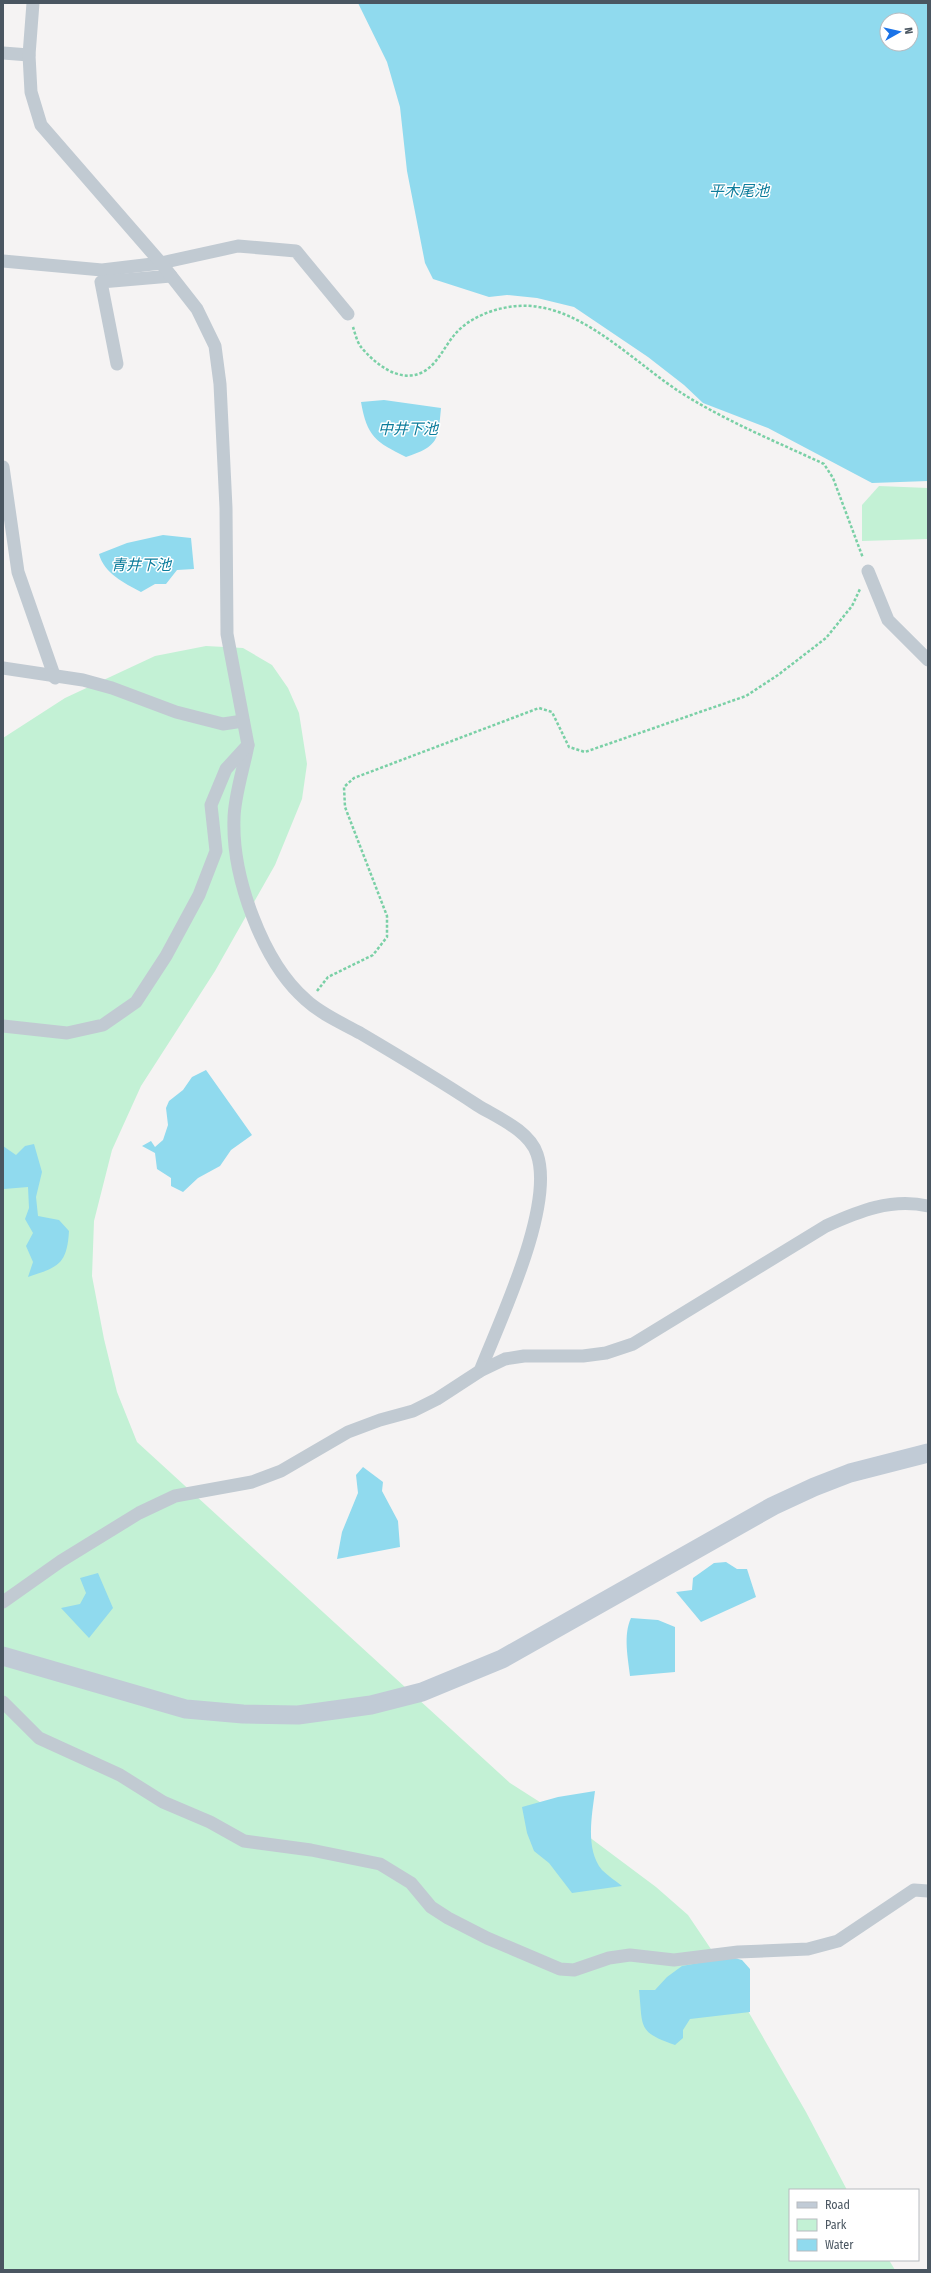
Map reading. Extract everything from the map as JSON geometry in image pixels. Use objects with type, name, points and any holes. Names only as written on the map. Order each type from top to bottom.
[{"type":"street","points":[[33,3],[29,54],[31,92],[41,125],[161,263],[197,309],[215,346],[220,384],[226,508],[227,634],[248,745],[234,818],[238,867],[249,910],[270,954],[286,979],[307,1002],[436,1078],[524,1135],[537,1153],[541,1182],[530,1243],[480,1371]]},
{"type":"street","points":[[3,53],[29,54]]},
{"type":"street","points":[[3,262],[102,270],[161,263],[238,246],[296,251],[348,314]]},
{"type":"street","points":[[117,364],[102,282],[171,276]]},
{"type":"street","points":[[3,467],[18,572],[55,678]]},
{"type":"street","points":[[868,571],[888,620],[928,660]]},
{"type":"street","points":[[3,668],[55,678],[83,680],[112,688],[176,712],[223,724],[243,721]]},
{"type":"street","points":[[3,1026],[67,1033],[103,1025],[136,1002],[166,956],[199,895],[216,851],[212,805],[226,769],[248,745]]},
{"type":"street","points":[[3,1602],[61,1561],[139,1513],[175,1496],[252,1482],[281,1471],[348,1432],[380,1420],[413,1411],[437,1399],[480,1371],[505,1359],[524,1356],[583,1356],[606,1353],[633,1344],[826,1226],[857,1212],[882,1205],[914,1203],[928,1206]]},
{"type":"street","points":[[3,1656],[186,1709],[243,1714],[298,1715],[371,1705],[422,1692],[502,1659],[773,1506],[814,1487],[850,1473],[928,1453]]},
{"type":"street","points":[[3,1702],[39,1738],[120,1775],[163,1802],[210,1822],[244,1841],[311,1850],[380,1864],[411,1883],[431,1907],[448,1918],[487,1938],[560,1969],[574,1970],[609,1958],[630,1955],[674,1960],[738,1952],[808,1949],[838,1941],[914,1890],[928,1891]]},
{"type":"path","points":[[307,1002],[328,977],[373,955],[387,937],[386,916],[345,808],[344,787],[354,778],[539,708],[552,712],[569,747],[585,752],[746,696],[778,675],[826,638],[852,606],[868,571],[833,478],[824,464],[735,423],[683,394],[639,360],[571,316],[539,307],[506,307],[479,316],[456,332],[442,354],[424,372],[406,377],[386,370],[360,346],[348,314]]},
{"type":"green space","points":[[879,486],[928,488],[928,539],[862,541],[862,505]]},
{"type":"green space","points":[[206,646],[243,648],[272,665],[288,688],[299,713],[307,764],[302,799],[275,865],[215,971],[141,1086],[112,1150],[94,1221],[92,1276],[104,1339],[117,1392],[137,1442],[510,1783],[557,1813],[656,1887],[688,1915],[721,1964],[806,2112],[846,2189],[789,2189],[789,2261],[890,2261],[895,2270],[3,2270],[3,738],[65,698],[155,656]]},
{"type":"water","name":"平木尾池","points":[[358,3],[928,3],[928,481],[872,483],[768,428],[703,403],[684,385],[648,357],[574,307],[537,298],[507,295],[489,297],[433,279],[425,263],[407,171],[400,107],[387,62]]},
{"type":"water","name":"中井下池","points":[[384,400],[441,408],[439,428],[435,440],[431,445],[406,457],[387,447],[374,437],[366,423],[361,402]]},
{"type":"water","name":"青井下池","points":[[163,535],[191,538],[194,569],[177,570],[166,584],[155,584],[141,592],[110,572],[105,567],[99,554],[127,543]]},
{"type":"water","points":[[206,1070],[252,1135],[231,1150],[220,1166],[198,1178],[183,1192],[171,1186],[171,1178],[157,1169],[155,1153],[142,1146],[151,1141],[155,1147],[163,1140],[168,1125],[166,1108],[169,1101],[183,1090],[192,1077]]},
{"type":"water","points":[[34,1144],[42,1172],[36,1197],[38,1216],[59,1220],[69,1231],[66,1251],[59,1263],[54,1267],[28,1277],[33,1262],[26,1246],[33,1233],[25,1219],[29,1208],[28,1187],[4,1189],[3,1146],[16,1155],[25,1146]]},
{"type":"water","points":[[363,1467],[383,1482],[382,1491],[398,1521],[400,1547],[337,1559],[342,1532],[358,1493],[356,1475]]},
{"type":"water","points":[[726,1562],[737,1569],[747,1569],[756,1597],[701,1622],[676,1592],[692,1590],[693,1578],[714,1563]]},
{"type":"water","points":[[98,1573],[113,1608],[89,1638],[61,1608],[80,1604],[86,1593],[80,1578]]},
{"type":"water","points":[[631,1618],[658,1620],[675,1627],[675,1672],[630,1676],[627,1654],[627,1632]]},
{"type":"water","points":[[595,1791],[591,1821],[593,1852],[602,1870],[622,1886],[572,1893],[549,1863],[534,1851],[527,1833],[522,1807],[558,1797]]},
{"type":"water","points":[[731,1957],[742,1960],[750,1969],[750,2012],[690,2019],[683,2030],[683,2038],[675,2045],[648,2032],[642,2020],[639,1990],[655,1990],[667,1977],[682,1966]]}]
